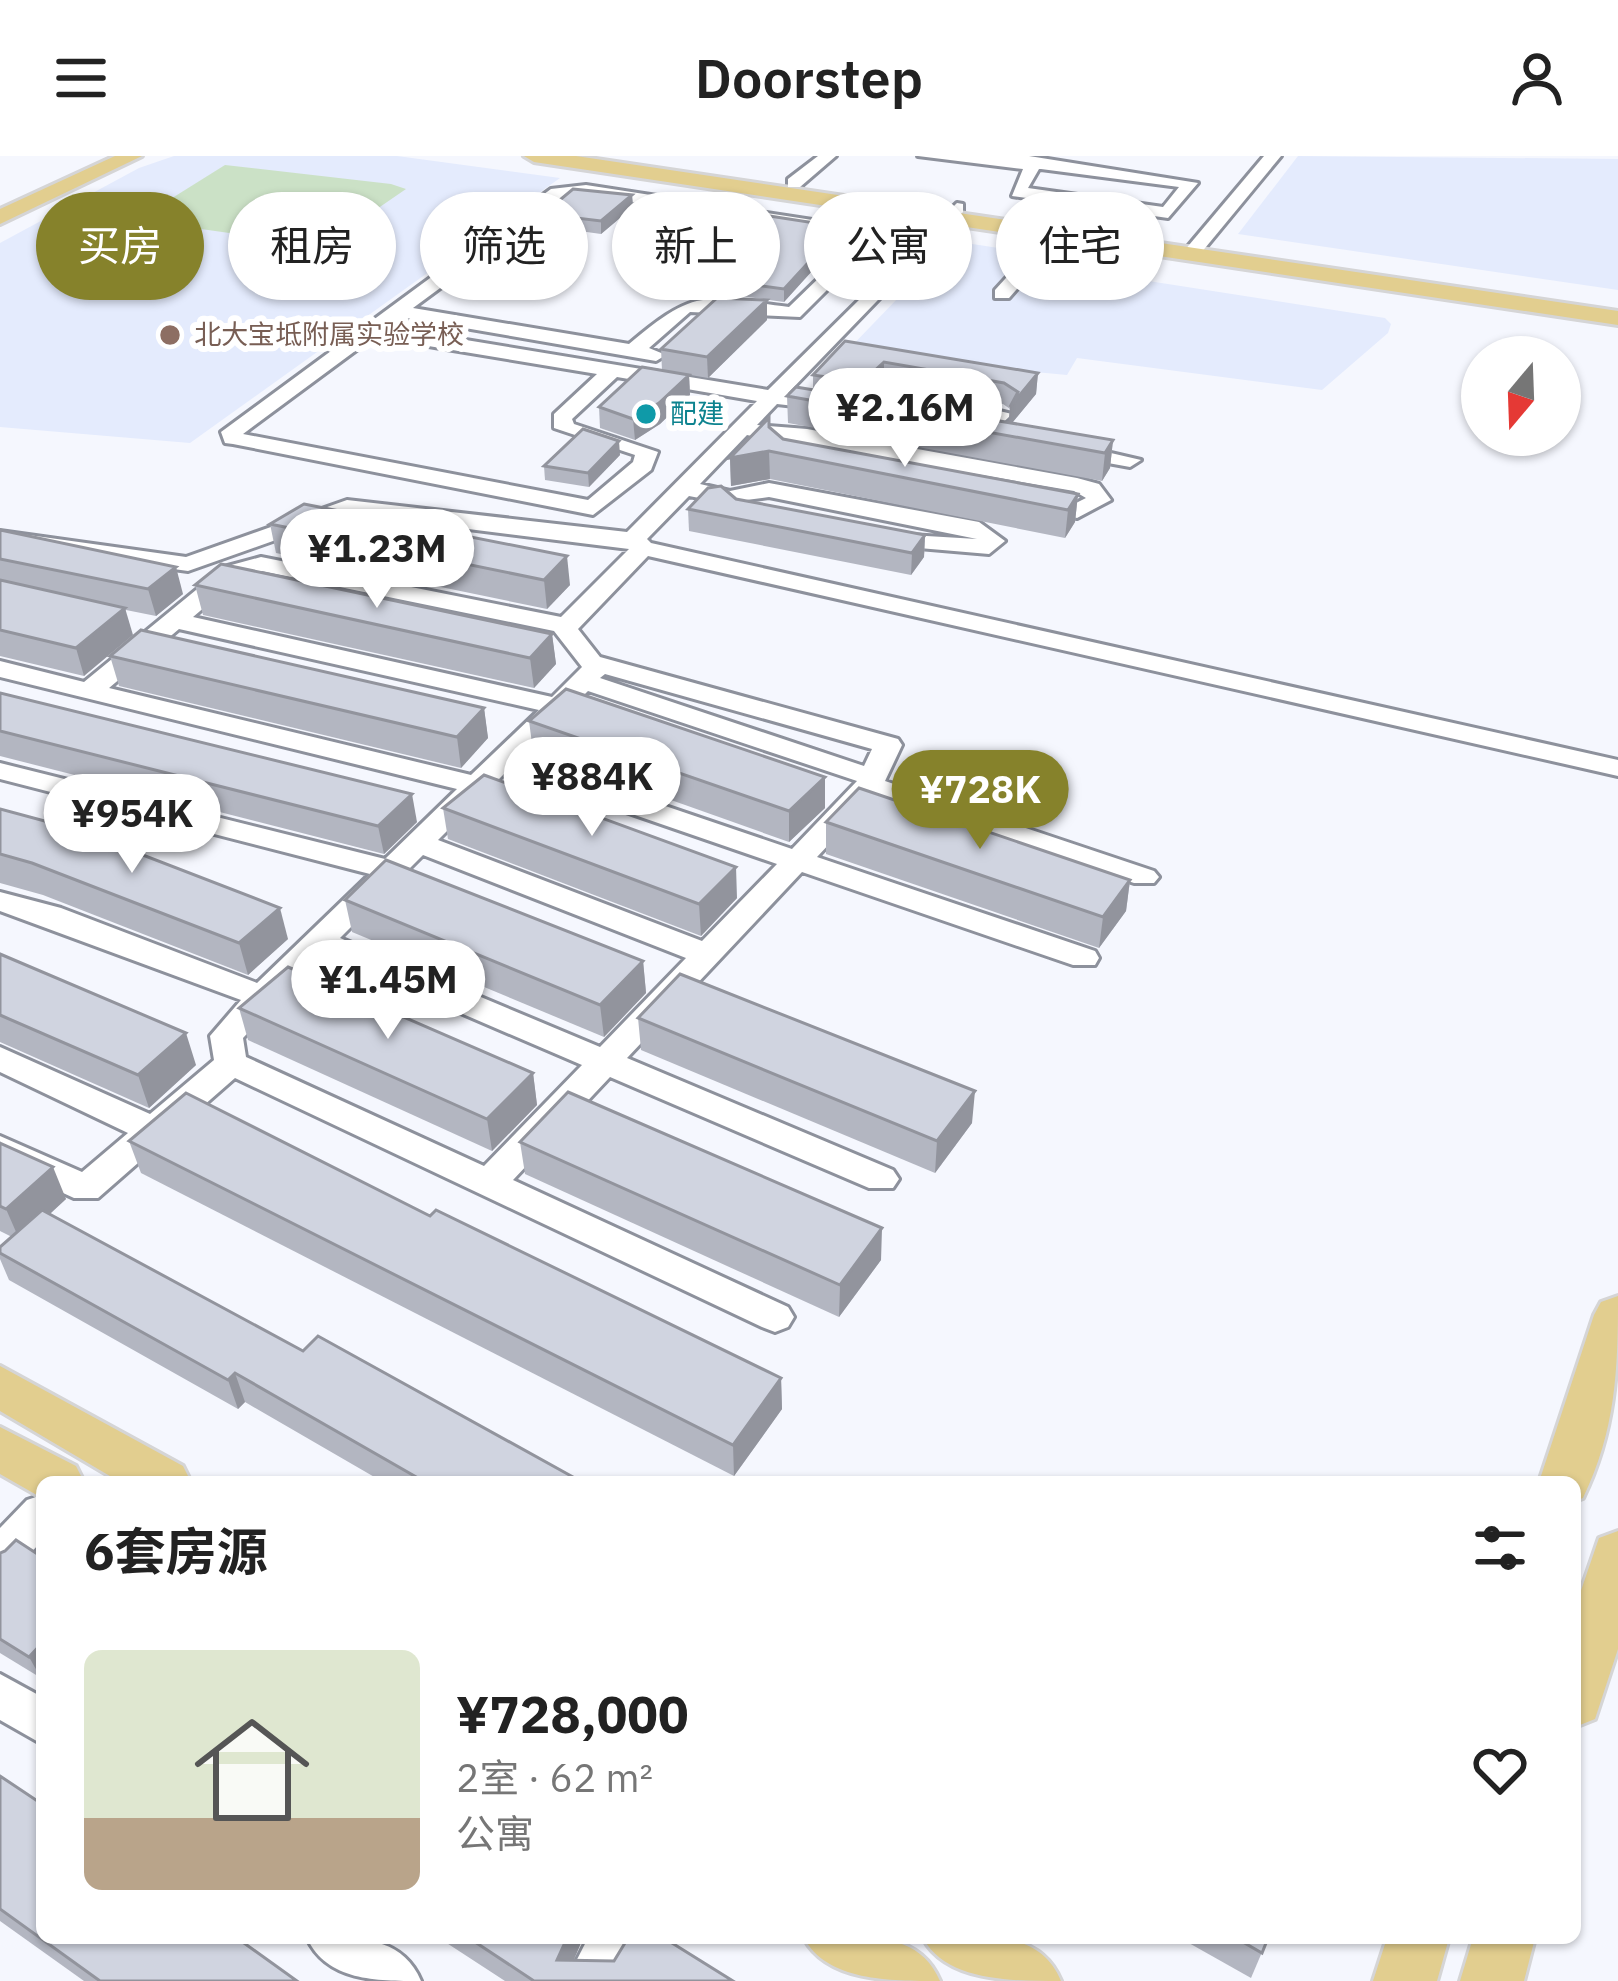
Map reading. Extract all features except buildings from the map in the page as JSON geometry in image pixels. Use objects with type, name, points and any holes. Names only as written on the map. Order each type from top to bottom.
[{"type":"main road","points":[[0,207],[111,156]]},
{"type":"main road","points":[[0,217],[132,156]]},
{"type":"main road","points":[[534,156],[804,193]]},
{"type":"main road","points":[[608,156],[841,192]]},
{"type":"main road","points":[[972,216],[1618,318]]},
{"type":"main road","points":[[1164,246],[1618,305]]},
{"type":"main road","points":[[1566,1476],[1618,1315]]},
{"type":"main road","points":[[0,1386],[155,1476]]},
{"type":"main road","points":[[0,1448],[48,1476]]},
{"type":"main road","points":[[1581,1680],[1618,1555]]},
{"type":"main road","points":[[845,1944],[908,1981]]},
{"type":"main road","points":[[964,1944],[1029,1981]]},
{"type":"main road","points":[[1405,1981],[1416,1944]]},
{"type":"main road","points":[[1492,1981],[1502,1944]]},
{"type":"street","points":[[794,183],[828,156]]},
{"type":"street","points":[[926,156],[1000,166],[1023,160],[1190,183],[1168,213],[1018,192],[1032,167],[1023,160]]},
{"type":"street","points":[[1194,249],[1273,156]]},
{"type":"street","points":[[610,373],[561,418],[566,428],[646,452],[643,465],[593,508],[232,438],[232,432],[557,193],[571,190],[858,232],[869,239],[794,314],[715,304],[685,307],[633,351]]},
{"type":"street","points":[[562,625],[684,488],[867,300]]},
{"type":"street","points":[[399,311],[633,351],[668,370]]},
{"type":"street","points":[[373,331],[610,373],[668,370],[779,390],[842,409],[850,387]]},
{"type":"street","points":[[915,398],[1002,414],[996,436],[920,422]]},
{"type":"street","points":[[743,428],[1077,484],[1091,489],[1100,500],[1077,511],[1012,498]]},
{"type":"street","points":[[788,437],[783,451],[792,458],[836,466]]},
{"type":"street","points":[[1047,445],[1130,460]]},
{"type":"street","points":[[684,488],[733,498],[748,490],[770,490],[980,529],[993,541],[989,547],[925,545],[738,509],[733,498]]},
{"type":"street","points":[[0,538],[188,564],[347,507],[638,544],[1618,768]]},
{"type":"street","points":[[89,691],[158,625],[232,572],[261,564],[562,625],[589,672],[868,780],[1144,877]]},
{"type":"street","points":[[158,625],[558,706]]},
{"type":"street","points":[[0,670],[477,785]]},
{"type":"street","points":[[231,1063],[226,1036],[589,672]]},
{"type":"street","points":[[502,760],[1084,958]]},
{"type":"street","points":[[0,771],[391,870]]},
{"type":"street","points":[[489,1183],[798,861],[868,780]]},
{"type":"street","points":[[419,842],[708,955]]},
{"type":"street","points":[[0,901],[50,914],[262,997]]},
{"type":"street","points":[[319,940],[881,1179]]},
{"type":"street","points":[[0,1058],[155,1131]]},
{"type":"street","points":[[0,1149],[86,1189],[231,1063]]},
{"type":"street","points":[[231,1063],[775,1316]]},
{"type":"street","points":[[0,1556],[36,1520]]},
{"type":"street","points":[[0,1696],[36,1720]]},
{"type":"street","points":[[340,1944],[396,1981]]},
{"type":"street","points":[[591,1981],[613,1944]]},
{"type":"shaded area","points":[[174,156],[397,156],[560,178],[540,192],[420,192],[420,278],[396,295],[396,192],[228,192],[228,300],[390,300],[190,443],[0,427],[0,243],[36,224],[36,300],[204,300],[204,192],[95,192]]},
{"type":"shaded area","points":[[1298,156],[1618,159],[1618,290],[1238,234]]},
{"type":"shaded area","points":[[972,244],[996,248],[996,300],[1164,300],[1164,283],[1385,318],[1391,324],[1388,333],[1322,390],[1077,358],[1067,375],[844,354],[896,300],[972,300]]},
{"type":"green space","points":[[225,165],[406,189],[396,196],[396,192],[228,192],[228,233],[204,229],[204,192],[182,192]]},
{"type":"place","name":"北大宝坻附属实验学校","points":[[170,335]]},
{"type":"place","name":"配建","points":[[646,414]]}]
